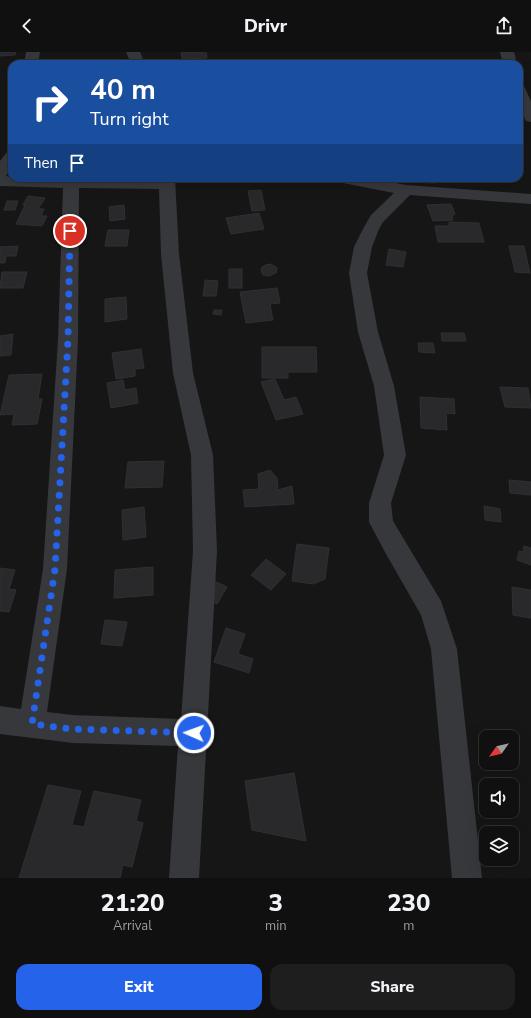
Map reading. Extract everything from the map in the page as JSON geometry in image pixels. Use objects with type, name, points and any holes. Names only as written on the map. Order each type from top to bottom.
[{"type":"street","points":[[523,99],[531,118]]},
{"type":"street","points":[[0,173],[8,161]]},
{"type":"street","points":[[32,724],[55,569],[68,340],[57,182]]},
{"type":"street","points":[[168,182],[170,254],[183,373],[202,455],[205,551],[184,878]]},
{"type":"street","points":[[364,182],[406,190],[531,199]]},
{"type":"street","points":[[406,190],[377,219],[371,229],[363,247],[358,273],[368,332],[384,386],[394,455],[380,503],[381,522],[432,610],[444,649],[467,878]]},
{"type":"street","points":[[0,720],[72,729],[194,733]]},
{"type":"building","points":[[0,52],[16,52],[15,55],[0,56]]},
{"type":"building","points":[[181,52],[206,52],[207,58],[182,59]]},
{"type":"building","points":[[412,182],[434,182],[434,183]]},
{"type":"building","points":[[261,190],[265,210],[252,211],[248,191]]},
{"type":"building","points":[[28,196],[45,198],[38,209],[44,209],[41,216],[47,216],[42,226],[16,224]]},
{"type":"building","points":[[7,201],[18,201],[15,210],[4,210]]},
{"type":"building","points":[[451,204],[455,214],[452,216],[453,220],[433,221],[427,205]]},
{"type":"building","points":[[124,205],[125,219],[110,221],[109,207]]},
{"type":"building","points":[[259,213],[264,229],[231,234],[226,218]]},
{"type":"building","points":[[449,222],[479,223],[484,242],[438,242],[435,226],[449,226]]},
{"type":"building","points":[[108,230],[129,230],[127,246],[105,246]]},
{"type":"building","points":[[18,246],[16,256],[6,256],[5,263],[0,263],[0,247]]},
{"type":"building","points":[[509,246],[524,246],[530,273],[515,272]]},
{"type":"building","points":[[389,249],[406,252],[403,267],[386,265]]},
{"type":"building","points":[[271,264],[277,268],[276,273],[269,276],[263,275],[261,271],[262,267]]},
{"type":"building","points":[[229,269],[242,269],[242,288],[229,288]]},
{"type":"building","points":[[2,272],[27,272],[23,288],[0,288]]},
{"type":"building","points":[[205,280],[218,281],[216,296],[203,296]]},
{"type":"building","points":[[277,288],[280,303],[270,304],[273,320],[246,323],[240,292]]},
{"type":"building","points":[[126,297],[127,319],[105,322],[105,299]]},
{"type":"building","points":[[214,310],[222,310],[221,315],[213,314]]},
{"type":"building","points":[[441,333],[464,333],[466,341],[442,341]]},
{"type":"building","points":[[13,334],[11,355],[0,356],[0,336]]},
{"type":"building","points":[[418,343],[433,343],[435,353],[419,352]]},
{"type":"building","points":[[262,347],[316,347],[317,372],[288,372],[288,378],[262,378]]},
{"type":"building","points":[[141,349],[144,368],[135,369],[135,376],[116,379],[112,353]]},
{"type":"building","points":[[42,374],[38,399],[42,399],[37,424],[12,425],[14,414],[0,415],[9,375]]},
{"type":"building","points":[[275,379],[284,400],[296,397],[303,414],[276,420],[261,382]]},
{"type":"building","points":[[123,380],[125,390],[136,388],[138,403],[111,408],[107,383]]},
{"type":"building","points":[[500,387],[528,388],[531,408],[505,407]]},
{"type":"building","points":[[420,397],[454,399],[455,414],[446,413],[447,430],[421,428]]},
{"type":"building","points":[[164,461],[162,487],[125,488],[128,462]]},
{"type":"building","points":[[270,470],[277,478],[278,490],[292,486],[294,504],[245,507],[243,490],[259,489],[258,474]]},
{"type":"building","points":[[509,480],[531,482],[531,495],[510,493]]},
{"type":"building","points":[[484,506],[500,509],[501,522],[485,520]]},
{"type":"building","points":[[144,507],[146,537],[123,540],[122,510]]},
{"type":"building","points":[[297,544],[329,548],[325,579],[313,584],[292,581]]},
{"type":"building","points":[[524,546],[531,548],[531,565],[517,560],[519,551],[523,552]]},
{"type":"building","points":[[266,559],[286,574],[271,590],[251,575]]},
{"type":"building","points":[[153,567],[153,595],[114,598],[115,570]]},
{"type":"building","points":[[0,568],[15,570],[9,589],[16,590],[9,612],[0,611]]},
{"type":"building","points":[[212,580],[227,587],[217,604],[203,596]]},
{"type":"building","points":[[512,587],[531,590],[531,618],[513,615]]},
{"type":"building","points":[[105,620],[127,622],[122,646],[101,644]]},
{"type":"building","points":[[226,628],[245,634],[238,654],[253,659],[249,673],[214,662]]},
{"type":"building","points":[[294,773],[306,841],[252,830],[245,781]]},
{"type":"building","points":[[48,785],[81,791],[72,825],[84,827],[94,791],[141,800],[136,821],[143,823],[132,867],[123,865],[120,878],[19,878]]},
{"type":"route","points":[[70,231],[68,340],[55,569],[32,724],[72,729],[194,733]]}]
